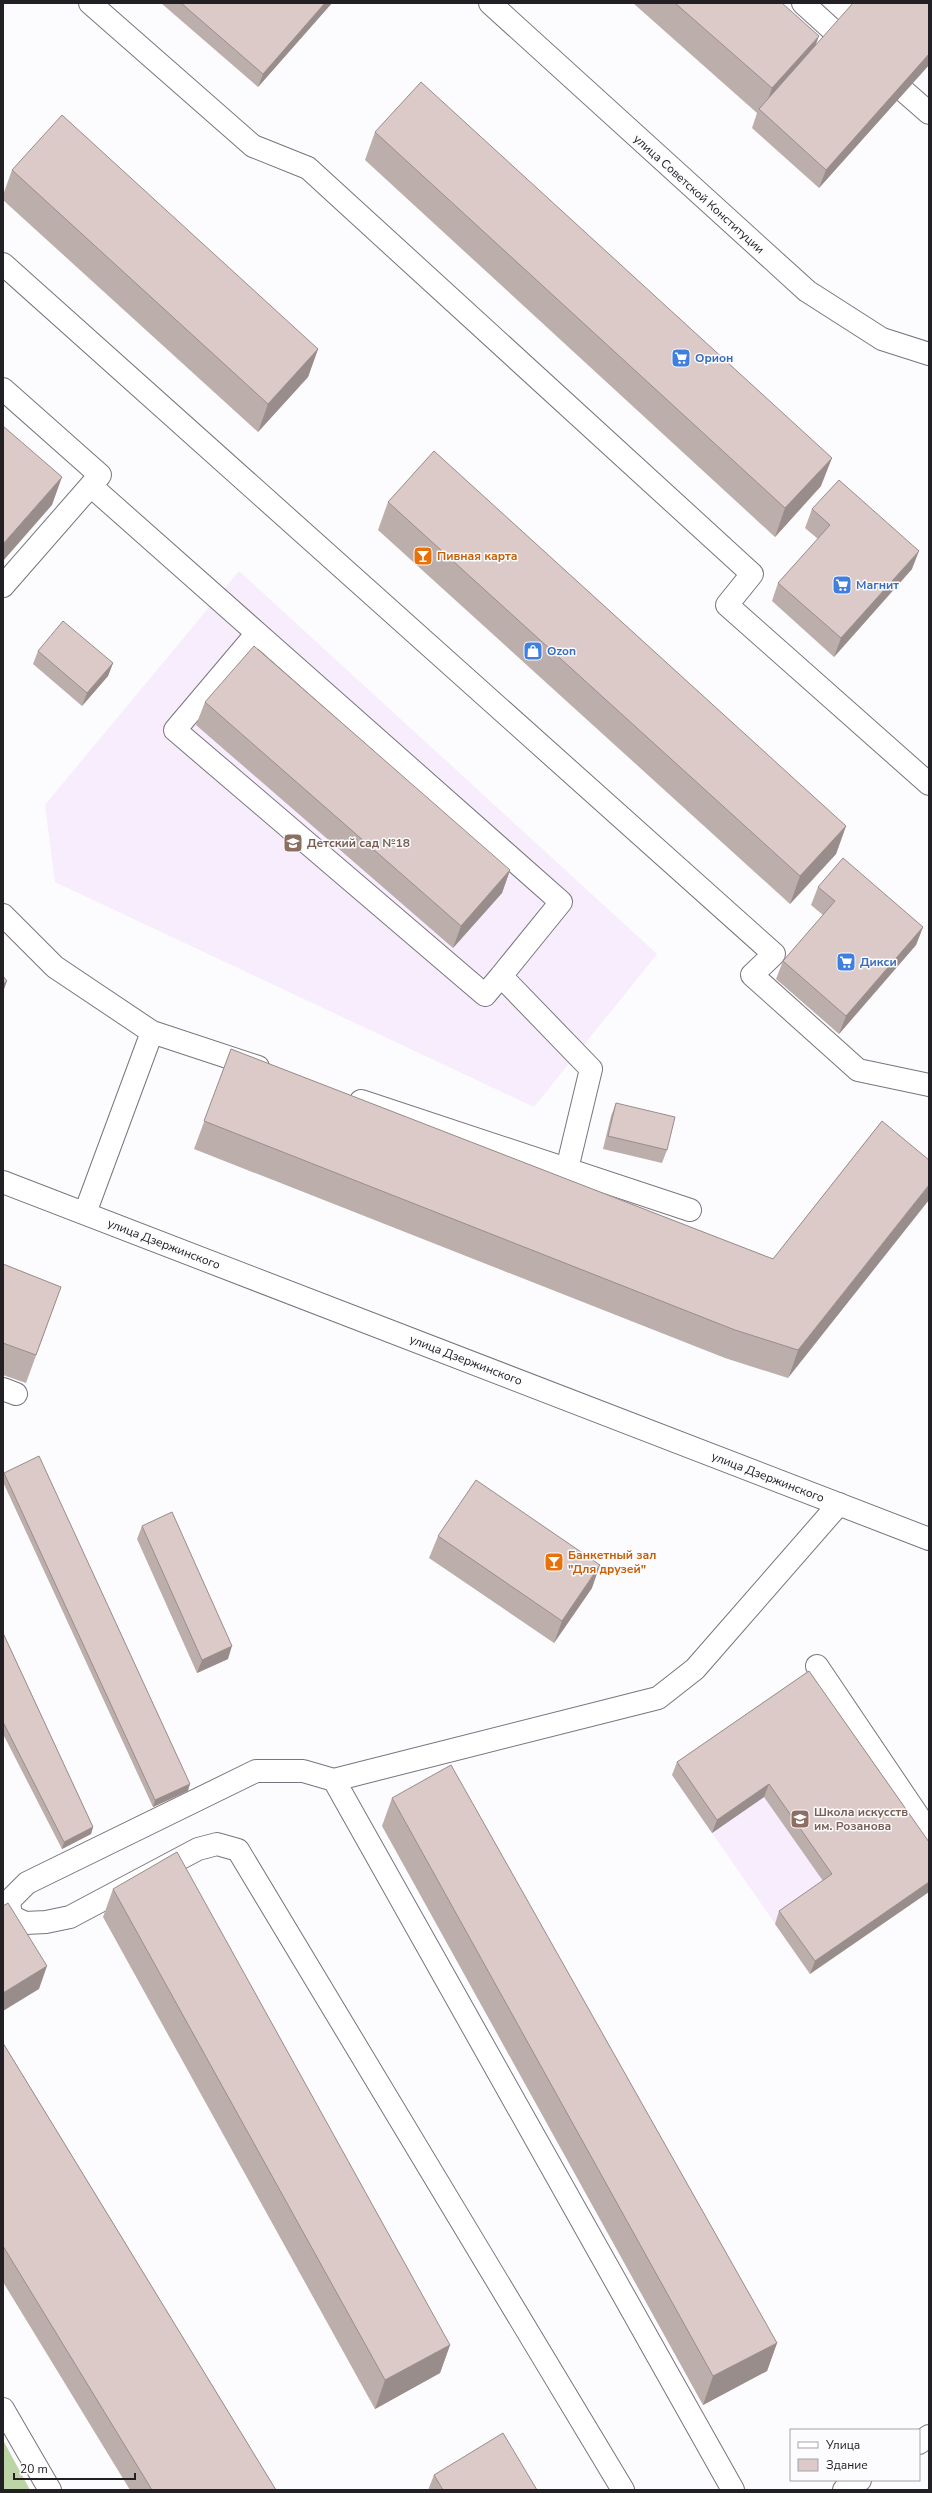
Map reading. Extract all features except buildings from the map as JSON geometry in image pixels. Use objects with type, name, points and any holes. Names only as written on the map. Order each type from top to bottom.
[{"type":"street","points":[[90,3],[253,146],[308,168],[752,574],[727,605],[929,784]]},
{"type":"street","name":"улица Советской Конституции","points":[[490,3],[807,291],[882,339],[929,354]]},
{"type":"street","points":[[803,3],[836,33]]},
{"type":"street","points":[[905,92],[929,113]]},
{"type":"street","points":[[3,264],[774,954],[752,975],[858,1070],[929,1085]]},
{"type":"street","points":[[3,389],[100,475],[3,586]]},
{"type":"street","points":[[91,486],[258,633],[561,902],[486,995],[175,730],[258,633]]},
{"type":"street","points":[[3,915],[55,967],[152,1032],[280,1074]]},
{"type":"street","points":[[501,976],[591,1069],[567,1169]]},
{"type":"street","points":[[85,1213],[152,1032]]},
{"type":"street","points":[[341,1094],[690,1210]]},
{"type":"street","name":"улица Дзержинского","points":[[3,1182],[929,1539]]},
{"type":"street","points":[[3,1896],[256,1771],[303,1771],[334,1780],[658,1698],[695,1669],[839,1504]]},
{"type":"street","points":[[817,1666],[929,1832]]},
{"type":"street","points":[[334,1780],[733,2490]]},
{"type":"street","points":[[27,1883],[9,1901],[11,1916],[25,1923],[46,1922],[70,1917],[198,1849],[217,1844],[238,1850],[623,2490]]},
{"type":"street","points":[[3,2410],[50,2490]]},
{"type":"street","points":[[920,2442],[929,2436]]},
{"type":"street","points":[[844,2490],[858,2481]]},
{"type":"shaded area","name":"Детский сад №18","points":[[239,571],[657,954],[534,1107],[55,882],[45,805]]},
{"type":"shaded area","name":"Школа искусств им. Розанова","points":[[805,1684],[929,1892],[810,1974],[672,1775]]},
{"type":"green space","points":[[3,2440],[30,2490],[3,2490]]},
{"type":"place","name":"Орион","points":[[681,358]]},
{"type":"place","name":"Пивная карта","points":[[423,556]]},
{"type":"place","name":"Магнит","points":[[842,585]]},
{"type":"place","name":"Ozon","points":[[533,651]]},
{"type":"place","name":"Детский сад №18","points":[[293,843]]},
{"type":"place","name":"Дикси","points":[[846,962]]},
{"type":"place","name":"Банкетный зал \"Для друзей\"","points":[[554,1562]]},
{"type":"place","name":"Школа искусств им. Розанова","points":[[800,1819]]}]
